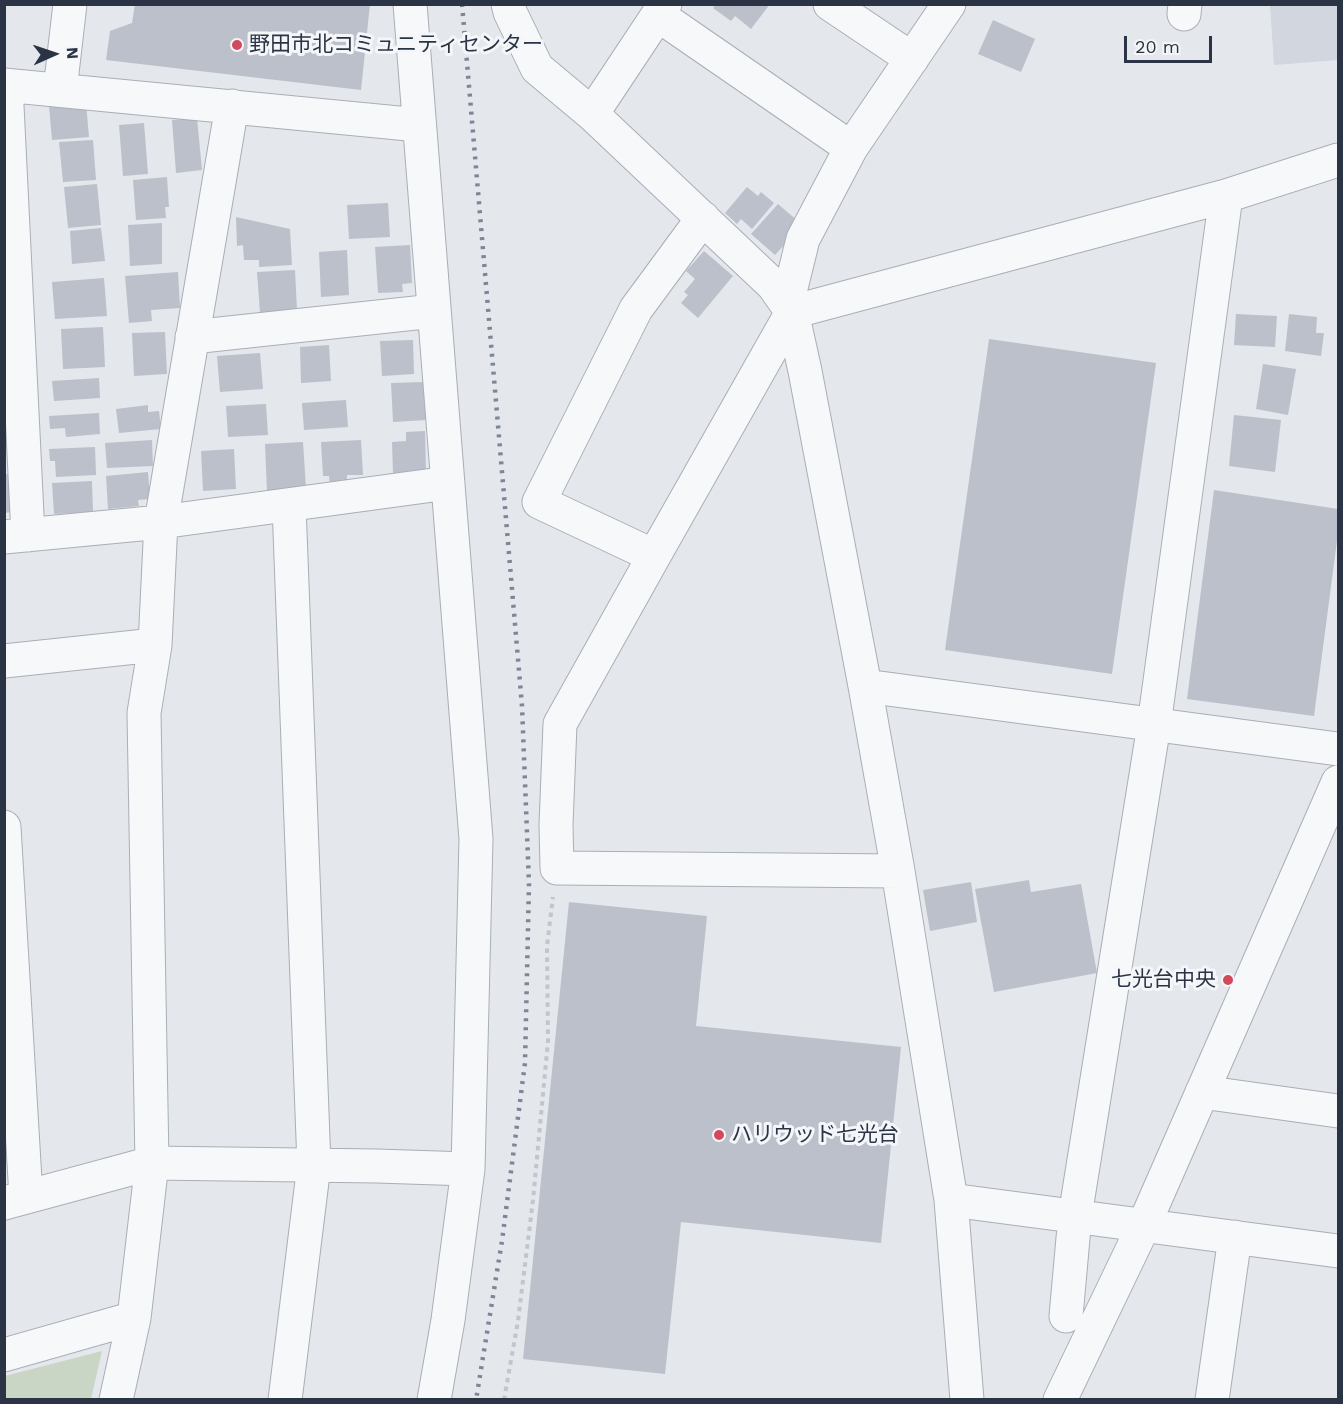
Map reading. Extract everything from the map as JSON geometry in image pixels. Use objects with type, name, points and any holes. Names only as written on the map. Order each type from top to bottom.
[{"type":"street","points":[[60,90],[70,4]]},
{"type":"street","points":[[410,4],[476,839],[468,1169],[448,1320],[434,1400]]},
{"type":"street","points":[[508,4],[537,68],[592,114],[703,218],[773,285],[790,308],[805,371],[898,871],[951,1200],[967,1400]]},
{"type":"street","points":[[830,4],[912,59]]},
{"type":"street","points":[[898,871],[557,868],[556,825],[560,724],[790,308],[803,239],[851,148],[949,4]]},
{"type":"street","points":[[592,114],[661,10],[851,148]]},
{"type":"street","points":[[419,125],[5,85],[16,536],[161,522],[448,483]]},
{"type":"street","points":[[116,1400],[134,1318],[152,1163],[144,713],[155,645],[161,522],[232,106]]},
{"type":"street","points":[[790,308],[1226,196],[1338,160]]},
{"type":"street","points":[[1066,1316],[1075,1216],[1154,725],[1226,196]]},
{"type":"street","points":[[654,556],[539,502],[636,309],[703,218]]},
{"type":"street","points":[[192,338],[434,311]]},
{"type":"street","points":[[285,1400],[314,1165],[289,504]]},
{"type":"street","points":[[4,661],[155,645]]},
{"type":"street","points":[[865,686],[1338,749]]},
{"type":"street","points":[[1060,1400],[1144,1225],[1338,782]]},
{"type":"street","points":[[4,827],[15,1200],[152,1163],[468,1169]]},
{"type":"street","points":[[1202,1092],[1338,1111]]},
{"type":"street","points":[[951,1200],[1338,1251]]},
{"type":"street","points":[[1212,1400],[1235,1237]]},
{"type":"street","points":[[4,1355],[134,1318]]},
{"type":"path","points":[[504,1400],[518,1321],[537,1154],[548,1041],[547,946],[557,868]]},
{"type":"shaded area","points":[[1270,5],[1338,5],[1338,60],[1274,65]]},
{"type":"green space","points":[[102,1351],[91,1399],[5,1399],[5,1376]]},
{"type":"building","name":"野田市北コミュニティセンター","points":[[135,4],[370,4],[361,90],[106,60],[110,31],[132,23]]},
{"type":"building","points":[[716,4],[770,4],[751,29],[735,16],[731,21],[713,8]]},
{"type":"building","points":[[993,20],[1035,39],[1021,72],[978,54]]},
{"type":"building","points":[[86,103],[89,137],[52,140],[49,106]]},
{"type":"building","points":[[197,118],[202,170],[176,173],[172,120]]},
{"type":"building","points":[[144,123],[148,174],[123,176],[119,125]]},
{"type":"building","points":[[93,140],[96,180],[63,182],[59,142]]},
{"type":"building","points":[[167,177],[169,207],[165,207],[166,218],[136,220],[133,180]]},
{"type":"building","points":[[97,184],[101,225],[68,228],[64,187]]},
{"type":"building","points":[[747,187],[758,196],[761,192],[774,203],[752,229],[741,219],[737,224],[725,213]]},
{"type":"building","points":[[388,203],[390,237],[349,239],[347,205]]},
{"type":"building","points":[[778,204],[799,222],[795,233],[775,255],[751,234]]},
{"type":"building","points":[[236,217],[290,229],[292,265],[259,267],[259,260],[244,260],[243,245],[237,246]]},
{"type":"building","points":[[162,223],[162,264],[130,266],[128,225]]},
{"type":"building","points":[[101,228],[105,261],[72,264],[70,231]]},
{"type":"building","points":[[410,245],[412,283],[402,284],[403,292],[378,293],[375,247]]},
{"type":"building","points":[[347,250],[349,295],[321,297],[319,252]]},
{"type":"building","points":[[704,251],[733,276],[698,318],[681,303],[688,295],[684,292],[695,279],[686,271]]},
{"type":"building","points":[[295,270],[297,311],[260,313],[257,272]]},
{"type":"building","points":[[178,272],[180,308],[151,310],[152,321],[129,323],[125,276]]},
{"type":"building","points":[[104,278],[107,316],[55,319],[52,282]]},
{"type":"building","points":[[1236,314],[1277,316],[1275,347],[1234,345]]},
{"type":"building","points":[[1289,314],[1317,317],[1316,333],[1324,333],[1321,356],[1285,351]]},
{"type":"building","points":[[103,327],[105,367],[63,369],[61,329]]},
{"type":"building","points":[[165,332],[167,374],[134,376],[132,333]]},
{"type":"building","points":[[989,339],[1156,363],[1112,674],[945,650]]},
{"type":"building","points":[[413,340],[414,374],[382,376],[380,341]]},
{"type":"building","points":[[329,345],[331,381],[301,383],[300,347]]},
{"type":"building","points":[[260,353],[263,389],[220,392],[217,356]]},
{"type":"building","points":[[1263,364],[1296,369],[1288,415],[1256,409]]},
{"type":"building","points":[[99,378],[100,398],[54,401],[52,381]]},
{"type":"building","points":[[423,382],[426,420],[393,422],[391,383]]},
{"type":"building","points":[[346,400],[348,427],[304,430],[302,403]]},
{"type":"building","points":[[266,404],[268,435],[228,437],[226,406]]},
{"type":"building","points":[[148,405],[148,412],[159,411],[161,429],[119,433],[116,409]]},
{"type":"building","points":[[99,413],[100,434],[66,437],[65,428],[50,429],[49,416]]},
{"type":"building","points":[[1234,415],[1281,420],[1275,472],[1229,466]]},
{"type":"building","points":[[425,431],[426,471],[393,473],[392,442],[406,441],[406,432]]},
{"type":"building","points":[[152,440],[153,466],[107,468],[105,443]]},
{"type":"building","points":[[361,440],[363,475],[347,475],[347,485],[330,486],[329,476],[323,476],[321,442]]},
{"type":"building","points":[[303,442],[306,488],[267,491],[265,444]]},
{"type":"building","points":[[95,447],[96,475],[56,477],[55,461],[50,461],[49,449]]},
{"type":"building","points":[[234,449],[236,489],[203,491],[201,451]]},
{"type":"building","points":[[148,472],[150,499],[138,500],[139,506],[108,509],[106,476]]},
{"type":"building","points":[[4,474],[11,474],[13,512],[4,513]]},
{"type":"building","points":[[92,481],[93,512],[54,514],[52,483]]},
{"type":"building","points":[[1214,490],[1338,509],[1338,533],[1314,716],[1187,699]]},
{"type":"building","points":[[1029,880],[1031,892],[1081,884],[1097,973],[994,992],[975,889]]},
{"type":"building","points":[[971,882],[977,922],[930,931],[923,890]]},
{"type":"building","name":"ハリウッド七光台","points":[[569,902],[707,916],[696,1026],[901,1047],[881,1243],[681,1222],[665,1374],[523,1359]]},
{"type":"railway","points":[[462,4],[522,706],[529,884],[525,1063],[502,1241],[476,1400]]},
{"type":"place","name":"野田市北コミュニティセンター","points":[[237,45]]},
{"type":"place","name":"七光台中央","points":[[1228,980]]},
{"type":"place","name":"ハリウッド七光台","points":[[719,1135]]}]
